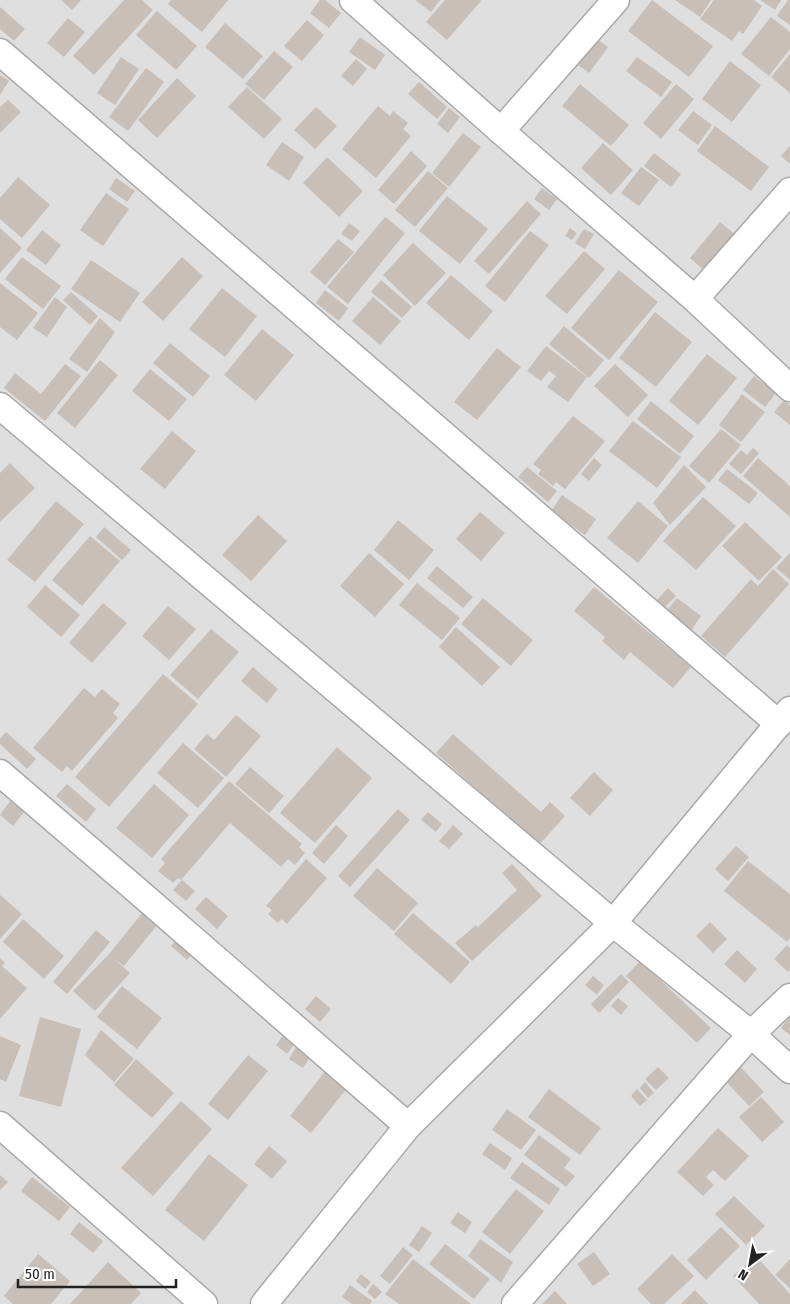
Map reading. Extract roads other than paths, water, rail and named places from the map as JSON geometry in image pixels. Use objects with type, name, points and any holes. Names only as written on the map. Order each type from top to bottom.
[{"type":"street","points":[[353,0],[695,299],[790,388]]},
{"type":"street","points":[[501,131],[616,0]]},
{"type":"street","points":[[0,52],[784,717],[613,923],[408,1126],[264,1304]]},
{"type":"street","points":[[695,299],[790,191]]},
{"type":"street","points":[[0,406],[613,923],[751,1034],[790,1070]]},
{"type":"street","points":[[0,773],[408,1126]]},
{"type":"street","points":[[515,1304],[751,1034],[790,997]]},
{"type":"street","points":[[0,1125],[204,1304]]}]
